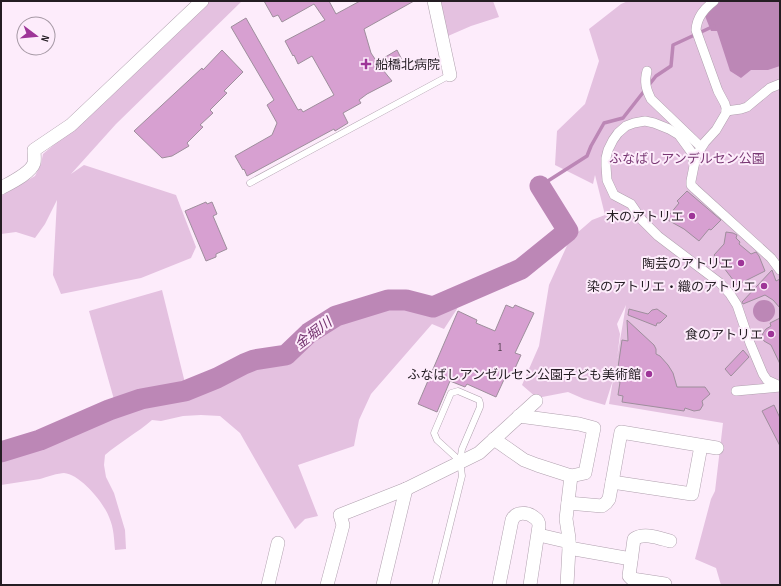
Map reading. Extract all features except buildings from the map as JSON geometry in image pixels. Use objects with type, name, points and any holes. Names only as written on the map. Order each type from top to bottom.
[{"type":"street","points":[[1,188],[30,170],[35,160],[34,150],[71,125],[202,1]]},
{"type":"street","points":[[434,1],[450,75]]},
{"type":"street","points":[[714,1],[701,13],[697,21],[696,30],[718,91],[725,104],[726,113],[716,130],[701,147],[696,156],[691,181],[694,189],[772,258],[780,270]]},
{"type":"street","points":[[648,71],[645,84],[651,99],[701,147]]},
{"type":"street","points":[[726,110],[746,108],[770,88],[780,84]]},
{"type":"street","points":[[694,165],[692,153],[679,135],[669,129],[645,121],[626,126],[613,140],[606,158],[607,180],[614,195],[630,204],[654,233],[720,283],[730,294],[737,305],[750,343],[763,374],[767,380],[780,387]]},
{"type":"street","points":[[736,391],[780,387]]},
{"type":"street","points":[[328,585],[343,525],[340,515],[406,489],[479,452],[536,401]]},
{"type":"street","points":[[494,439],[524,460],[572,476],[585,473],[594,428],[579,424],[519,416]]},
{"type":"street","points":[[568,503],[602,506],[606,503],[612,482],[621,432],[717,448]]},
{"type":"street","points":[[612,482],[692,494],[701,446]]},
{"type":"street","points":[[567,585],[569,545],[566,518],[572,476]]},
{"type":"street","points":[[382,585],[406,489]]},
{"type":"street","points":[[499,585],[512,520],[516,514],[524,513],[534,516],[539,526],[530,585]]},
{"type":"street","points":[[538,535],[569,545],[631,559]]},
{"type":"street","points":[[666,584],[632,579],[629,576],[634,539],[637,536],[670,540]]},
{"type":"street","points":[[268,585],[278,543]]},
{"type":"lane","points":[[250,183],[450,75]]},
{"type":"lane","points":[[435,585],[462,476],[460,461],[462,449],[480,407],[479,400],[458,391],[451,393],[434,433],[437,440],[460,461]]},
{"type":"green space","points":[[208,1],[242,1],[116,124],[71,174],[84,165],[176,195],[196,247],[191,258],[141,278],[61,294],[53,275],[57,200],[45,224],[35,238],[16,232],[1,234],[1,196],[35,176],[41,164],[43,154],[74,128]]},
{"type":"green space","points":[[440,1],[493,1],[499,17],[471,26],[448,36]]},
{"type":"green space","name":"ふなばしアンデルセン公園","points":[[628,1],[780,1],[780,585],[721,585],[716,568],[695,559],[711,499],[715,491],[723,423],[609,404],[613,380],[605,405],[584,399],[568,392],[537,398],[522,385],[539,346],[549,285],[570,239],[592,220],[605,215],[595,175],[593,184],[555,165],[557,131],[585,104],[599,61],[589,29],[621,4]],"holes":[[[626,305],[617,356],[620,334],[617,324]]]},
{"type":"green space","points":[[162,290],[186,387],[140,396],[115,403],[89,311]]},
{"type":"green space","points":[[456,301],[458,306],[457,309],[444,329],[432,324],[371,394],[359,420],[354,446],[298,465],[318,516],[305,519],[295,529],[240,433],[220,416],[183,416],[161,421],[152,420],[105,455],[104,465],[106,477],[114,493],[125,530],[126,549],[115,550],[113,529],[106,511],[91,490],[77,478],[62,473],[40,479],[1,485],[1,456],[43,444],[112,412],[141,404],[144,401],[187,392],[217,382],[245,368],[291,358],[311,335],[338,320],[389,304],[437,310]]},
{"type":"shaded area","points":[[725,1],[780,1],[780,66],[768,70],[751,70],[741,78],[730,71],[717,31],[711,31],[701,6]]},
{"type":"shaded area","points":[[764,300],[772,303],[775,311],[772,319],[764,322],[756,319],[753,311],[756,303]]},
{"type":"waterway","points":[[540,186],[587,156],[604,123],[623,118],[656,76],[671,66],[673,45],[714,26]]},
{"type":"waterway","name":"金堀川","points":[[1,452],[40,440],[109,410],[141,399],[185,391],[217,378],[254,360],[286,355],[309,333],[336,316],[388,300],[406,300],[433,307],[521,269],[568,231],[540,186]]},
{"type":"place","name":"船橋北病院","points":[[366,64]]},
{"type":"place","name":"木のアトリエ","points":[[692,216]]},
{"type":"place","name":"陶芸のアトリエ","points":[[741,263]]},
{"type":"place","name":"染のアトリエ・織のアトリエ","points":[[764,286]]},
{"type":"place","name":"食のアトリエ","points":[[771,334]]},
{"type":"place","name":"ふなばしアンゼルセン公園子ども美術館","points":[[649,374]]}]
